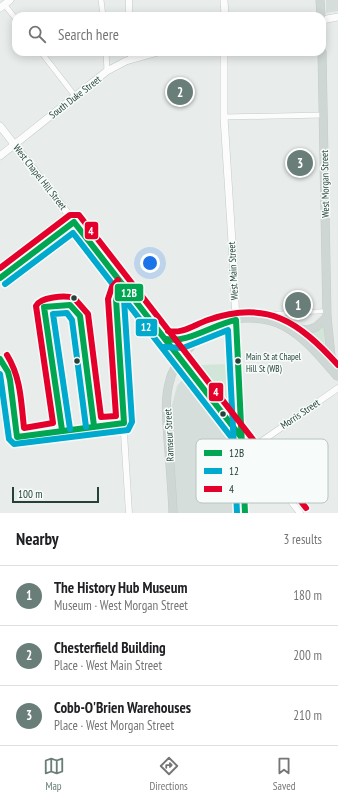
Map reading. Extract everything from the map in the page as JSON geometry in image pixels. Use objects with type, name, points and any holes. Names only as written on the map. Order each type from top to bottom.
[{"type":"main road","points":[[224,0],[225,12]]},
{"type":"main road","points":[[320,0],[321,12]]},
{"type":"main road","points":[[326,19],[338,17]]},
{"type":"main road","name":"South Duke Street","points":[[0,156],[107,71],[131,56]]},
{"type":"main road","name":"West Main Street","points":[[224,56],[224,117],[236,320],[241,437]]},
{"type":"main road","name":"West Morgan Street","points":[[322,56],[327,314],[332,362],[338,377]]},
{"type":"main road","name":"West Chapel Hill Street","points":[[0,126],[241,437]]},
{"type":"main road","points":[[166,339],[174,341],[184,340],[198,332],[236,320],[266,321],[286,327],[294,327],[302,331],[319,325],[327,314]]},
{"type":"main road","points":[[286,327],[301,339],[338,377]]},
{"type":"main road","name":"Ramseur Street","points":[[173,513],[167,396],[170,380],[188,350],[208,329]]},
{"type":"main road","name":"West Main Street","points":[[244,503],[245,513]]},
{"type":"street","points":[[101,0],[102,12]]},
{"type":"street","points":[[129,0],[129,12]]},
{"type":"street","points":[[5,4],[12,14]]},
{"type":"street","points":[[44,56],[75,96]]},
{"type":"street","points":[[106,56],[107,71]]},
{"type":"street","points":[[224,117],[323,115]]},
{"type":"street","points":[[0,278],[74,222]]},
{"type":"street","points":[[124,285],[117,295],[116,306],[129,513]]},
{"type":"street","points":[[266,321],[272,314],[327,314]]},
{"type":"street","points":[[0,359],[9,376],[17,437]]},
{"type":"street","name":"Morris Street","points":[[264,439],[338,388]]},
{"type":"street","points":[[292,503],[300,513]]},
{"type":"shaded area","points":[[326,0],[338,0],[338,11],[326,13]]},
{"type":"shaded area","points":[[182,380],[191,383],[218,420],[227,439],[196,439],[196,503],[240,503],[241,513],[176,513],[171,409],[177,386]]},
{"type":"green space","points":[[324,325],[325,354],[323,355],[302,334]]},
{"type":"green space","points":[[228,364],[231,401],[227,404],[223,403],[197,369],[201,366],[199,365]]},
{"type":"transit line","name":"4","points":[[0,268],[70,215],[79,215],[253,439]]},
{"type":"transit line","name":"12B","points":[[0,278],[74,222],[241,437]]},
{"type":"transit line","name":"12","points":[[5,284],[73,233],[233,439]]},
{"type":"transit line","name":"4","points":[[7,355],[18,381],[24,428],[53,423],[36,306],[38,303],[47,299],[65,297],[74,298],[88,314],[101,417],[116,416],[108,299],[112,287],[118,280]]},
{"type":"transit line","name":"12B","points":[[0,359],[8,372],[10,380],[17,437],[124,423],[116,299],[124,285]]},
{"type":"transit line","name":"12","points":[[0,374],[9,439],[14,444],[128,430],[132,422],[124,300],[130,290]]},
{"type":"transit line","name":"12B","points":[[62,430],[44,307],[70,305],[80,316],[94,426]]},
{"type":"transit line","name":"4","points":[[168,331],[173,332],[183,330],[208,320],[229,314],[248,312],[265,314],[280,318],[295,326],[310,337],[338,365]]},
{"type":"transit line","name":"12","points":[[70,429],[53,314],[67,313],[72,320],[86,427]]},
{"type":"transit line","name":"12B","points":[[166,339],[183,339],[236,320],[242,439]]},
{"type":"transit line","name":"12","points":[[164,347],[183,348],[228,330],[234,439]]},
{"type":"transit line","name":"12","points":[[237,503],[237,513]]},
{"type":"transit line","name":"12B","points":[[245,503],[245,513]]},
{"type":"transit line","name":"4","points":[[302,503],[306,508]]},
{"type":"place","name":"Chesterfield Building","points":[[180,92]]},
{"type":"place","name":"Cobb-O'Brien Warehouses","points":[[300,163]]},
{"type":"place","name":"The History Hub Museum","points":[[298,305]]},
{"type":"place","name":"Main St at Chapel Hill St (WB)","points":[[238,361]]}]
